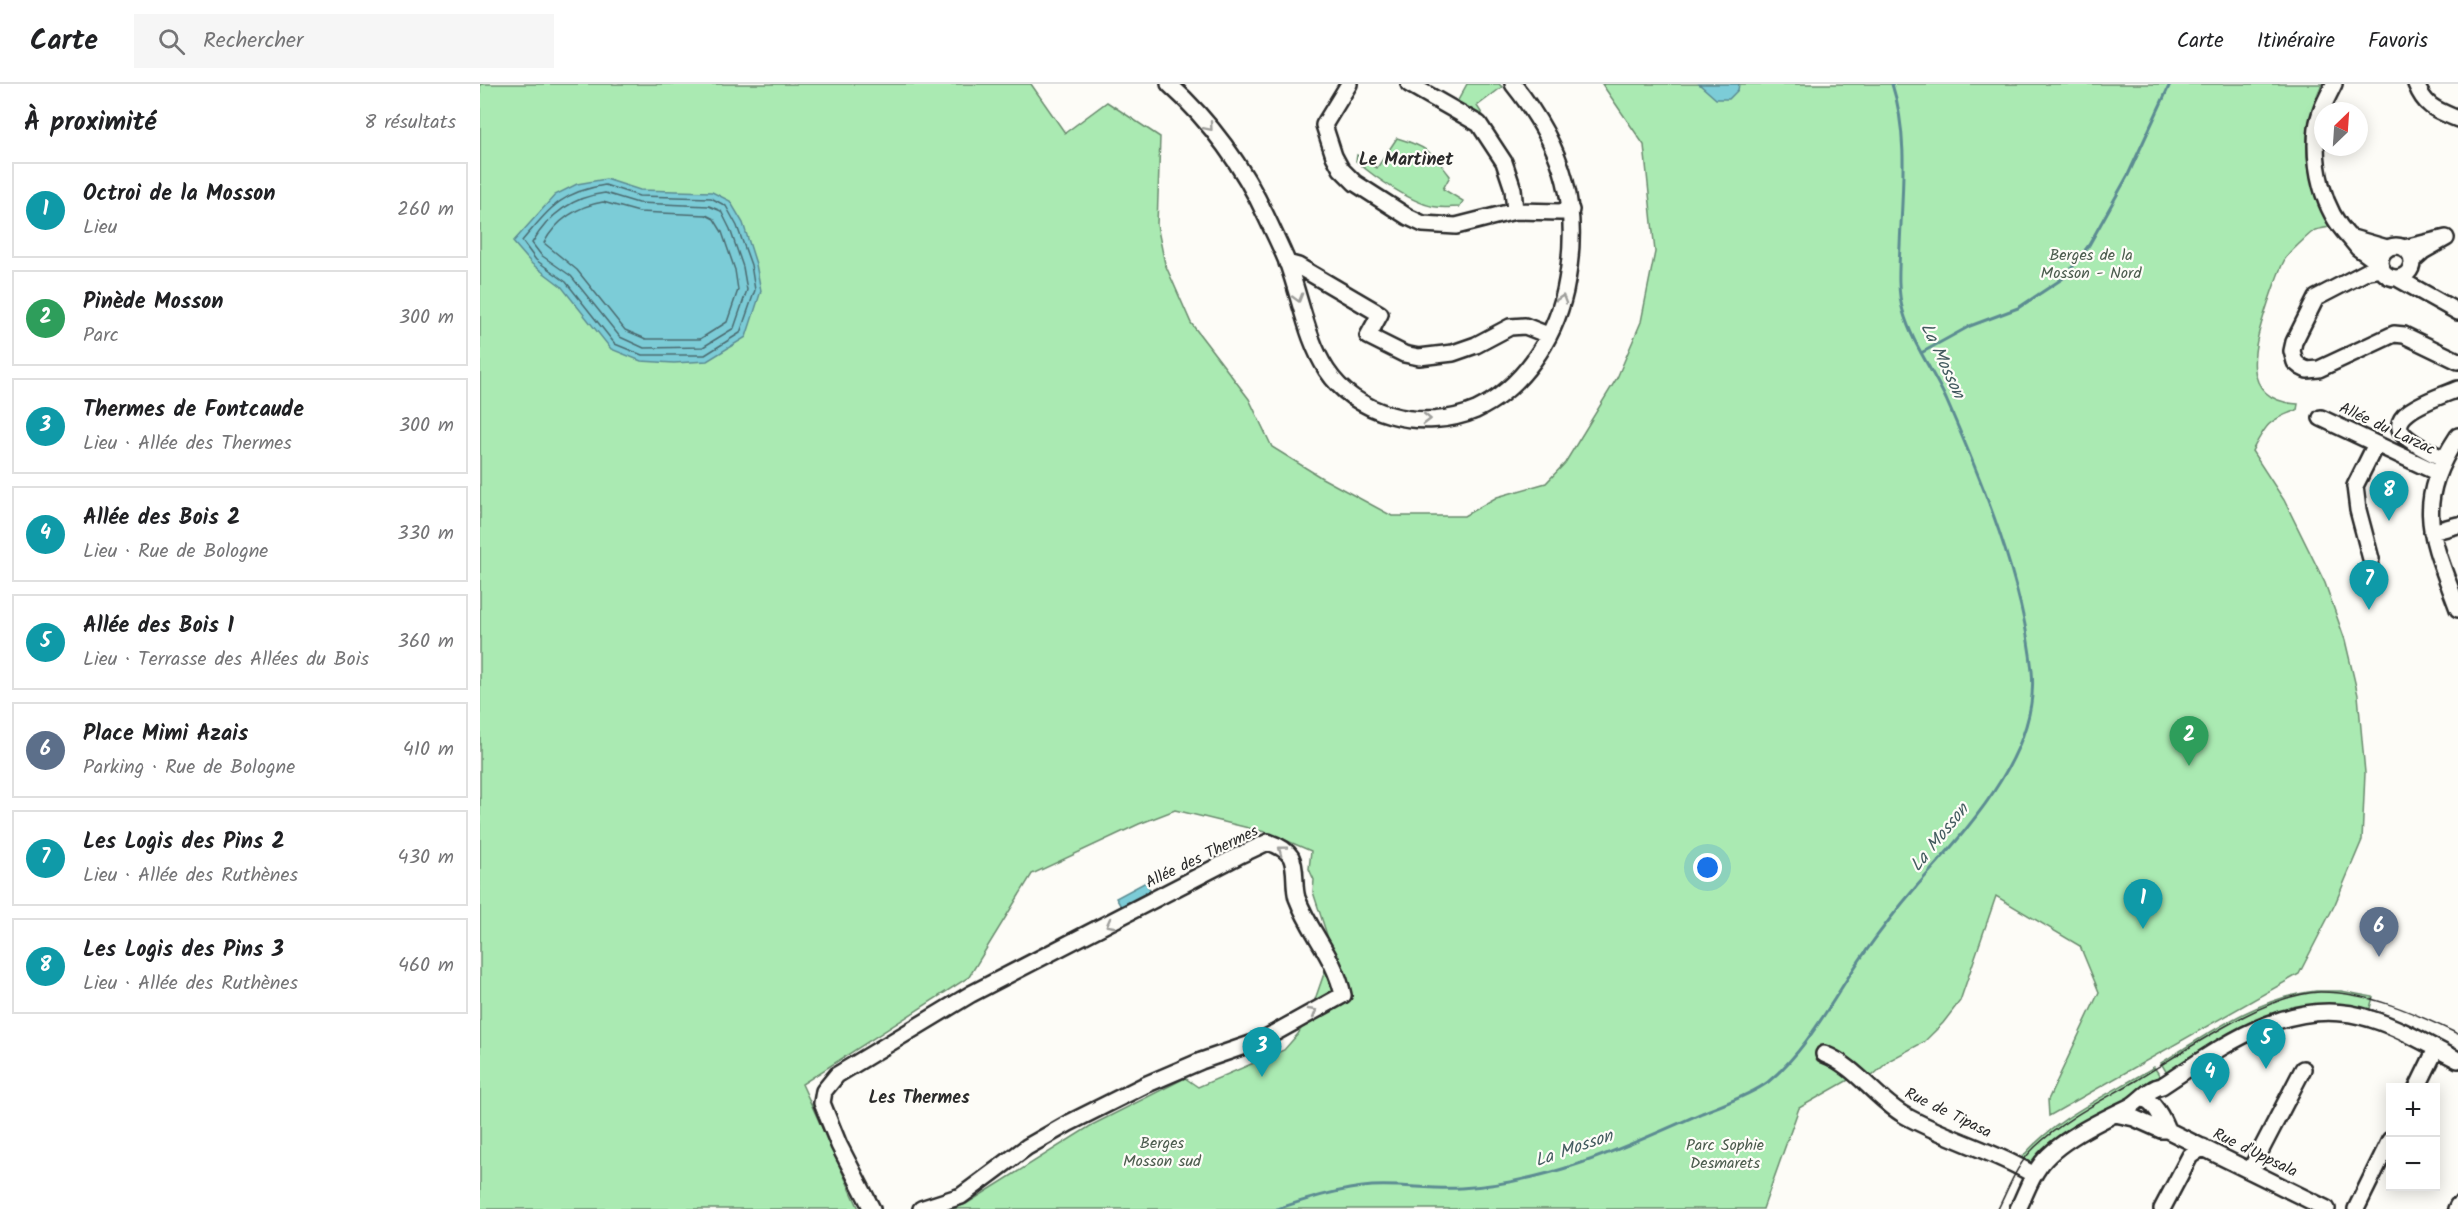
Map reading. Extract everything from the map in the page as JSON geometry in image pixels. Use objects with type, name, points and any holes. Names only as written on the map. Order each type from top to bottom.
[{"type":"street","points":[[1169,84],[1217,136],[1232,157],[1266,216],[1287,263],[1305,324],[1323,366],[1345,392],[1363,404],[1397,417],[1436,420],[1455,417],[1496,400],[1528,369],[1548,335],[1564,293],[1571,249],[1571,210],[1559,161],[1545,129],[1513,84]]},
{"type":"street","points":[[1349,84],[1324,125],[1334,156],[1341,169],[1361,188],[1408,217],[1423,224],[1456,226],[1515,211],[1560,212],[1571,210]]},
{"type":"street","points":[[1409,84],[1479,124],[1504,162],[1513,189],[1515,211]]},
{"type":"street","points":[[2334,84],[2324,103],[2318,126],[2318,167],[2331,214],[2353,243],[2388,276],[2397,278],[2458,312]]},
{"type":"street","points":[[2416,84],[2422,99],[2440,112],[2458,120]]},
{"type":"street","points":[[2397,278],[2405,275],[2409,259],[2452,237]]},
{"type":"street","points":[[2353,243],[2387,248],[2395,246],[2409,259],[2436,301]]},
{"type":"street","points":[[2353,243],[2359,260],[2357,276]]},
{"type":"street","points":[[2381,267],[2382,255],[2387,248]]},
{"type":"street","points":[[1287,263],[1298,266],[1380,314],[1368,336],[1404,354],[1419,357],[1453,353],[1490,339],[1510,327],[1525,326],[1548,335]]},
{"type":"street","points":[[2381,267],[2357,276],[2316,298],[2294,342],[2293,356],[2301,367],[2307,370],[2319,369],[2394,334],[2404,335],[2458,361]]},
{"type":"street","points":[[2441,466],[2408,440],[2400,428],[2400,420],[2407,412],[2458,389]]},
{"type":"street","name":"Allée du Larzac","points":[[2321,418],[2376,444],[2441,466]]},
{"type":"street","points":[[2458,436],[2441,466],[2429,501],[2432,532],[2458,609]]},
{"type":"street","points":[[2371,559],[2358,510],[2355,486],[2376,444]]},
{"type":"street","points":[[2432,532],[2458,525]]},
{"type":"street","name":"Allée des Thermes","points":[[872,1209],[822,1103],[824,1091],[837,1075],[971,994],[1268,842],[1279,845],[1290,855],[1294,866],[1294,887],[1297,898],[1339,976],[1343,995],[1262,1040],[1202,1061],[1135,1090],[1069,1123],[1027,1147],[961,1196],[921,1209]]},
{"type":"street","points":[[2018,1209],[2034,1175],[2043,1162],[2059,1147],[2119,1110],[2144,1110],[2162,1086],[2242,1035],[2271,1022],[2306,1012],[2328,1011],[2369,1018],[2458,1060]]},
{"type":"street","points":[[2419,1083],[2436,1049]]},
{"type":"street","name":"Rue de Tipasa","points":[[1824,1054],[1849,1066],[1877,1095],[1903,1114],[2034,1175]]},
{"type":"street","points":[[2250,1171],[2303,1069]]},
{"type":"street","name":"Rue d'Uppsala","points":[[2144,1110],[2161,1130],[2167,1130],[2203,1147],[2327,1209]]},
{"type":"street","points":[[2162,1209],[2190,1156],[2203,1147]]},
{"type":"street","points":[[2356,1209],[2386,1150]]},
{"type":"green space","points":[[480,84],[1031,84],[1065,133],[1107,102],[1160,137],[1157,225],[1165,264],[1191,323],[1249,399],[1272,447],[1322,478],[1392,516],[1464,516],[1497,497],[1546,483],[1565,463],[1617,378],[1641,322],[1655,252],[1644,145],[1602,84],[2322,84],[2309,122],[2307,156],[2314,191],[2329,227],[2315,230],[2285,259],[2263,318],[2255,351],[2254,367],[2257,381],[2265,392],[2278,400],[2298,404],[2297,410],[2280,417],[2269,425],[2252,451],[2284,500],[2325,583],[2345,640],[2358,695],[2365,773],[2362,840],[2335,904],[2299,974],[2049,1116],[2048,1100],[2099,992],[2080,946],[1996,896],[1960,1001],[1924,1042],[1890,1060],[1872,1076],[1850,1079],[1799,1108],[1763,1209],[953,1209],[966,1204],[1092,1125],[1185,1078],[1198,1087],[1284,1050],[1298,1034],[1311,1011],[1328,962],[1329,941],[1313,892],[1314,880],[1309,869],[1311,851],[1269,833],[1175,810],[1139,824],[1032,874],[969,977],[802,1084],[859,1209],[480,1209]]},
{"type":"green space","points":[[1467,84],[1499,84],[1502,87],[1477,106],[1486,120],[1483,122],[1456,104]]},
{"type":"green space","points":[[1397,138],[1422,147],[1438,161],[1450,176],[1443,189],[1463,201],[1460,207],[1437,207],[1417,201],[1383,182],[1356,161],[1357,155],[1377,168]]},
{"type":"green space","points":[[2316,991],[2341,991],[2373,997],[2369,1012],[2328,1006],[2168,1075],[2161,1063],[2235,1018],[2274,1001]]},
{"type":"green space","points":[[2154,1067],[2162,1079],[2035,1161],[2020,1160],[2033,1145],[2065,1120]]},
{"type":"water","points":[[1699,84],[1739,84],[1738,90],[1729,99],[1716,99]]},
{"type":"water","points":[[606,179],[640,190],[712,192],[730,201],[743,223],[756,264],[761,291],[746,337],[707,361],[674,363],[641,361],[611,349],[561,286],[532,264],[513,242],[555,195],[577,184]]},
{"type":"water","points":[[1146,882],[1153,895],[1123,910],[1116,898]]},
{"type":"waterway","name":"La Mosson","points":[[1277,1209],[1359,1187],[1461,1188],[1524,1179],[1585,1162],[1614,1151],[1761,1087],[1795,1055],[1874,940],[1901,904],[1977,815],[2012,760],[2024,731],[2031,701],[2032,671],[2027,637],[2020,602],[1987,497],[1946,399],[1907,323],[1901,303],[1899,271],[1903,144],[1892,84]]},
{"type":"waterway","points":[[1921,353],[1970,326],[2018,308],[2065,277],[2089,245],[2128,175],[2170,84]]},
{"type":"tram line","points":[[1998,1209],[2023,1161],[2035,1147],[2058,1128],[2201,1040],[2275,1002],[2320,992],[2356,996],[2408,1011],[2458,1034]]},
{"type":"place","name":"Les Logis des Pins 3","points":[[2389,521]]},
{"type":"place","name":"Les Logis des Pins 2","points":[[2369,610]]},
{"type":"place","name":"Pinède Mosson","points":[[2189,766]]},
{"type":"place","name":"Octroi de la Mosson","points":[[2143,929]]},
{"type":"place","name":"Place Mimi Azais","points":[[2379,957]]},
{"type":"place","name":"Allée des Bois 1","points":[[2266,1069]]},
{"type":"place","name":"Thermes de Fontcaude","points":[[1262,1077]]},
{"type":"place","name":"Allée des Bois 2","points":[[2210,1103]]},
{"type":"district","name":"Le Martinet","points":[[1406,160]]},
{"type":"district","name":"Les Thermes","points":[[919,1098]]},
{"type":"park label","name":"Berges de la Mosson - Nord","points":[[2091,264]]},
{"type":"park label","name":"Berges Mosson sud","points":[[1162,1152]]},
{"type":"park label","name":"Parc Sophie Desmarets","points":[[1725,1154]]}]
